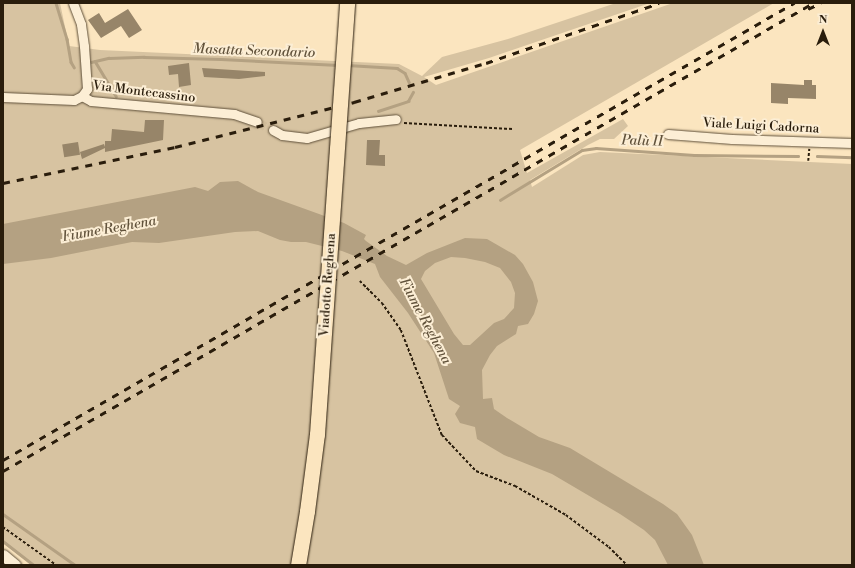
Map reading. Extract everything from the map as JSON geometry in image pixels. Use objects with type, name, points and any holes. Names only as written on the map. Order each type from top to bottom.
[{"type":"highway","name":"Viadotto Reghena","points":[[298,565],[308,511],[317,427],[347,3]]},
{"type":"street","points":[[73,3],[81,24],[86,60],[87,89],[82,96]]},
{"type":"street","name":"Via Montecassino","points":[[3,97],[66,100],[78,99],[82,96],[91,101],[234,114],[257,122]]},
{"type":"street","points":[[273,130],[282,135],[307,138],[359,124],[397,121]]},
{"type":"street","name":"Viale Luigi Cadorna","points":[[668,134],[732,139],[852,143]]},
{"type":"street","points":[[3,555],[16,565]]},
{"type":"path","points":[[397,121],[513,129]]},
{"type":"path","points":[[360,281],[382,303],[402,330],[442,435],[476,471],[515,486],[566,515],[609,547],[627,565]]},
{"type":"path","points":[[3,527],[56,565]]},
{"type":"shaded area","points":[[3,3],[60,3],[69,46],[100,50],[399,64],[422,76],[442,57],[508,39],[616,3],[650,3],[489,58],[424,77],[436,85],[673,3],[774,3],[520,150],[527,173],[623,119],[628,126],[614,139],[600,139],[530,180],[532,187],[583,155],[600,152],[852,164],[852,565],[32,565],[3,543]]},
{"type":"water","name":"Fiume Reghena","points":[[238,181],[258,192],[344,223],[366,235],[364,239],[366,241],[387,256],[406,265],[427,253],[465,238],[487,239],[515,255],[523,264],[533,282],[538,301],[534,314],[528,324],[518,326],[516,334],[497,346],[490,355],[482,370],[483,399],[492,398],[494,409],[507,418],[539,437],[570,448],[677,514],[692,535],[704,565],[668,565],[655,540],[644,530],[620,514],[552,474],[504,455],[477,439],[475,427],[460,423],[455,414],[460,406],[449,399],[434,353],[408,313],[380,277],[375,264],[342,251],[306,242],[280,240],[258,231],[235,232],[159,243],[132,242],[51,258],[3,264],[3,224],[195,187],[208,191],[220,182]],"holes":[[[451,257],[485,262],[500,268],[511,282],[515,293],[514,308],[504,319],[494,323],[470,345],[463,345],[454,334],[421,279],[425,271],[435,263]]]},
{"type":"building","points":[[128,9],[142,30],[129,38],[121,26],[101,38],[88,20],[99,13],[105,23]]},
{"type":"building","points":[[189,63],[191,85],[179,87],[178,74],[169,75],[168,66]]},
{"type":"building","points":[[202,68],[265,72],[265,76],[239,79],[204,77]]},
{"type":"building","points":[[804,80],[812,80],[812,85],[816,85],[816,99],[788,98],[788,104],[771,103],[771,83],[804,85]]},
{"type":"building","points":[[145,120],[164,120],[163,140],[105,152],[105,148],[82,159],[80,152],[104,144],[105,147],[105,141],[111,141],[112,129],[144,132]]},
{"type":"building","points":[[367,140],[380,140],[379,155],[385,155],[385,166],[366,165]]},
{"type":"building","points":[[78,142],[80,155],[64,157],[62,145]]},
{"type":"waterway","name":"Masatta Secondario","points":[[56,3],[67,39],[71,62],[74,67]]},
{"type":"waterway","name":"Masatta Secondario","points":[[91,62],[109,58],[144,57],[338,65]]},
{"type":"waterway","points":[[95,61],[116,96]]},
{"type":"waterway","name":"Masatta Secondario","points":[[347,65],[397,68],[405,73],[409,82]]},
{"type":"waterway","points":[[378,111],[408,101],[413,92]]},
{"type":"waterway","name":"Palù II","points":[[500,200],[582,150],[596,148],[694,155],[798,156]]},
{"type":"waterway","name":"Palù II","points":[[817,156],[852,157]]},
{"type":"waterway","points":[[3,514],[75,565]]},
{"type":"waterway","points":[[3,541],[34,565]]},
{"type":"tunnel","points":[[257,122],[273,130]]},
{"type":"railway","points":[[3,183],[175,147],[354,102],[486,63],[659,3]]},
{"type":"railway","points":[[3,460],[794,3]]},
{"type":"railway","points":[[3,471],[813,3]]},
{"type":"railway","points":[[808,9],[821,3]]}]
